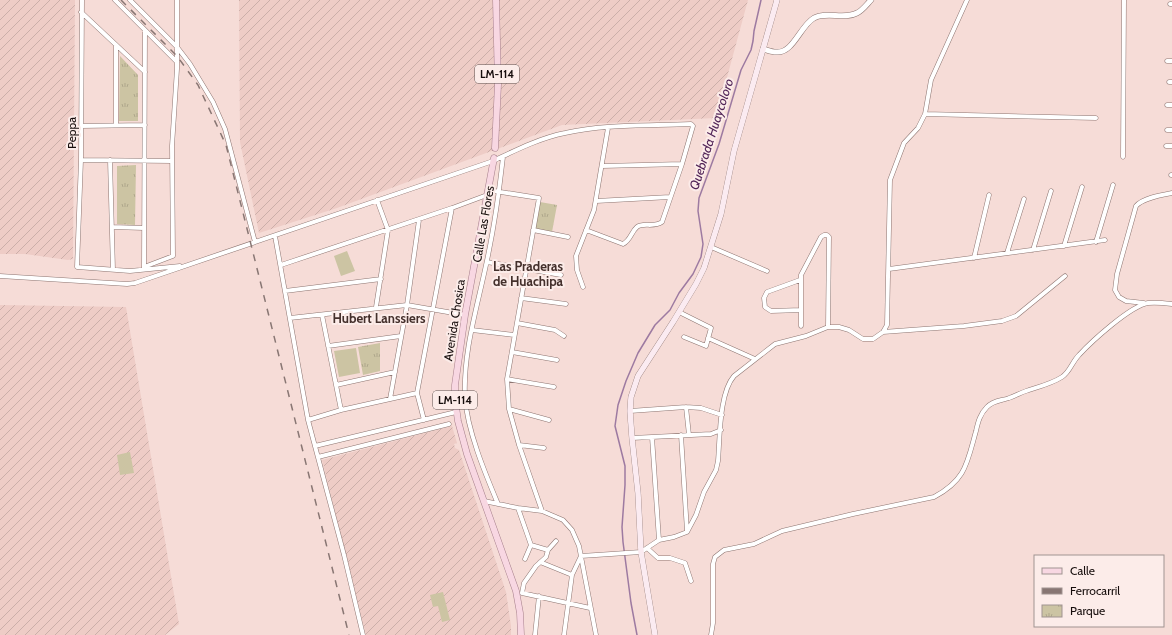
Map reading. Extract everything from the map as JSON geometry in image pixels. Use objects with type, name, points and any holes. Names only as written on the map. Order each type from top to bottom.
[{"type":"main road","name":"Avenida Chosica","points":[[496,0],[498,84],[494,160],[455,385],[456,412],[467,454],[516,591],[520,613],[521,635]]},
{"type":"main road","points":[[655,635],[641,552],[638,493],[630,411],[631,396],[638,376],[679,312],[704,268],[721,214],[734,151],[777,0]]},
{"type":"street","name":"Peppa","points":[[82,0],[81,160],[77,267],[113,270]]},
{"type":"street","points":[[115,0],[177,62]]},
{"type":"street","points":[[130,0],[177,47],[190,64],[213,102],[225,128],[255,242]]},
{"type":"street","points":[[144,268],[173,256],[172,146],[177,62],[178,0]]},
{"type":"street","points":[[763,49],[777,52],[783,51],[790,47],[807,24],[814,18],[858,13],[871,0]]},
{"type":"street","points":[[581,556],[641,552],[659,540],[674,537],[687,532],[696,515],[704,492],[716,470],[724,396],[729,381],[740,370],[775,344],[806,336],[828,327],[839,327],[849,330],[863,339],[872,339],[883,332],[887,326],[890,180],[904,143],[918,128],[925,114],[931,80],[966,0]]},
{"type":"street","points":[[1123,158],[1124,0]]},
{"type":"street","points":[[81,12],[145,72]]},
{"type":"street","points":[[144,268],[145,30]]},
{"type":"street","points":[[116,46],[116,125]]},
{"type":"street","points":[[1167,105],[1172,105]]},
{"type":"street","points":[[925,114],[1096,118]]},
{"type":"street","points":[[0,276],[127,284],[135,283],[503,157],[516,152],[529,144],[564,133],[594,128],[691,124],[693,129],[662,222],[656,225],[636,227],[628,242],[623,244],[586,230]]},
{"type":"street","points":[[81,126],[145,125]]},
{"type":"street","points":[[583,287],[577,270],[576,256],[594,210],[608,128]]},
{"type":"street","points":[[1167,130],[1172,130]]},
{"type":"street","points":[[1166,146],[1172,146]]},
{"type":"street","name":"Calle Las Flores","points":[[498,504],[478,453],[467,414],[465,383],[472,330],[487,262],[499,192],[503,157]]},
{"type":"street","points":[[81,160],[172,161]]},
{"type":"street","points":[[110,160],[113,270],[186,265]]},
{"type":"street","points":[[602,166],[682,164]]},
{"type":"street","points":[[1096,242],[1113,185]]},
{"type":"street","points":[[1064,246],[1082,187]]},
{"type":"street","points":[[1033,250],[1051,191]]},
{"type":"street","points":[[281,265],[419,220],[488,193],[499,192],[539,198],[507,379],[508,409],[542,511]]},
{"type":"street","points":[[1172,193],[1138,203],[1136,206],[1117,274],[1115,290],[1119,297],[1126,301],[1147,303],[1163,302],[1172,304]]},
{"type":"street","points":[[974,258],[990,195]]},
{"type":"street","points":[[596,201],[670,197]]},
{"type":"street","points":[[1007,253],[1024,199]]},
{"type":"street","points":[[376,307],[388,230],[377,200]]},
{"type":"street","points":[[424,420],[418,393],[452,208]]},
{"type":"street","points":[[390,399],[407,305],[419,220]]},
{"type":"street","points":[[112,227],[144,228]]},
{"type":"street","points":[[533,230],[568,237]]},
{"type":"street","points":[[801,326],[801,274],[821,237],[827,235],[829,237],[828,327]]},
{"type":"street","points":[[275,236],[308,420],[344,555],[363,635]]},
{"type":"street","points":[[889,269],[1105,240]]},
{"type":"street","points":[[711,247],[767,271]]},
{"type":"street","points":[[487,262],[561,275]]},
{"type":"street","points":[[883,332],[964,326],[1002,321],[1016,316],[1065,276]]},
{"type":"street","points":[[285,291],[381,279]]},
{"type":"street","points":[[800,280],[767,292],[764,298],[765,307],[771,311],[801,310]]},
{"type":"street","points":[[521,298],[566,304]]},
{"type":"street","points":[[710,635],[713,623],[713,564],[715,557],[719,553],[724,550],[754,544],[782,531],[853,514],[934,498],[952,486],[963,473],[980,416],[987,407],[996,401],[1008,399],[1063,377],[1078,356],[1121,316],[1147,303]]},
{"type":"street","points":[[290,318],[376,307],[407,305],[466,315]]},
{"type":"street","points":[[679,312],[711,328],[706,346],[684,337]]},
{"type":"street","points":[[322,315],[341,410]]},
{"type":"street","points":[[517,323],[555,330],[564,336]]},
{"type":"street","points":[[472,330],[514,335]]},
{"type":"street","points":[[328,346],[401,336]]},
{"type":"street","points":[[708,338],[755,359]]},
{"type":"street","points":[[512,352],[558,360]]},
{"type":"street","points":[[336,385],[395,372]]},
{"type":"street","points":[[507,379],[554,387]]},
{"type":"street","points":[[308,420],[341,410],[418,393]]},
{"type":"street","points":[[686,407],[688,435]]},
{"type":"street","points":[[630,411],[686,407],[701,408],[722,415]]},
{"type":"street","points":[[508,409],[549,420]]},
{"type":"street","points":[[315,446],[456,412]]},
{"type":"street","points":[[318,457],[449,424]]},
{"type":"street","points":[[632,438],[711,434],[721,430]]},
{"type":"street","points":[[681,435],[687,532]]},
{"type":"street","points":[[652,437],[659,540]]},
{"type":"street","points":[[519,445],[544,448]]},
{"type":"street","points":[[484,501],[542,511],[563,520],[572,530],[579,546],[596,635]]},
{"type":"street","points":[[518,508],[531,545],[525,558]]},
{"type":"street","points":[[556,541],[548,550],[546,557],[540,562],[524,584],[522,593],[590,608]]},
{"type":"street","points":[[531,545],[548,550]]},
{"type":"street","points":[[647,548],[658,558],[670,558],[684,563],[691,582]]},
{"type":"street","points":[[564,635],[572,575],[581,556]]},
{"type":"street","points":[[540,562],[572,575]]},
{"type":"street","points":[[534,635],[539,596]]},
{"type":"shaded area","points":[[0,0],[75,0],[73,259],[68,260],[25,254],[0,254]]},
{"type":"shaded area","points":[[239,0],[748,0],[716,118],[562,125],[337,208],[259,233],[240,142]]},
{"type":"shaded area","points":[[0,305],[126,307],[179,624],[165,635],[0,635]]},
{"type":"shaded area","points":[[452,426],[457,443],[454,444],[455,448],[459,450],[506,592],[511,635],[366,635],[322,460]]},
{"type":"green space","points":[[120,56],[138,75],[138,121],[119,121]]},
{"type":"green space","points":[[136,165],[135,225],[117,224],[117,166]]},
{"type":"green space","points":[[540,202],[557,205],[552,232],[535,229]]},
{"type":"green space","points":[[347,251],[355,271],[341,276],[334,256]]},
{"type":"green space","points":[[380,343],[380,371],[363,375],[358,347]]},
{"type":"green space","points":[[356,348],[360,373],[339,377],[334,351]]},
{"type":"green space","points":[[130,452],[134,473],[120,475],[117,455]]},
{"type":"green space","points":[[443,592],[450,620],[442,622],[438,606],[433,607],[430,595]]},
{"type":"waterway","name":"Quebrada Huaycoloro","points":[[637,635],[623,542],[622,527],[625,466],[615,426],[618,405],[638,353],[655,325],[670,310],[679,293],[693,274],[701,257],[703,244],[698,211],[699,198],[719,144],[741,70],[751,50],[761,0]]},
{"type":"railway","points":[[121,0],[177,56],[198,85],[226,145],[349,635]]},
{"type":"district","name":"Las Praderas de Huachipa","points":[[528,274]]},
{"type":"district","name":"Hubert Lanssiers","points":[[379,318]]}]
